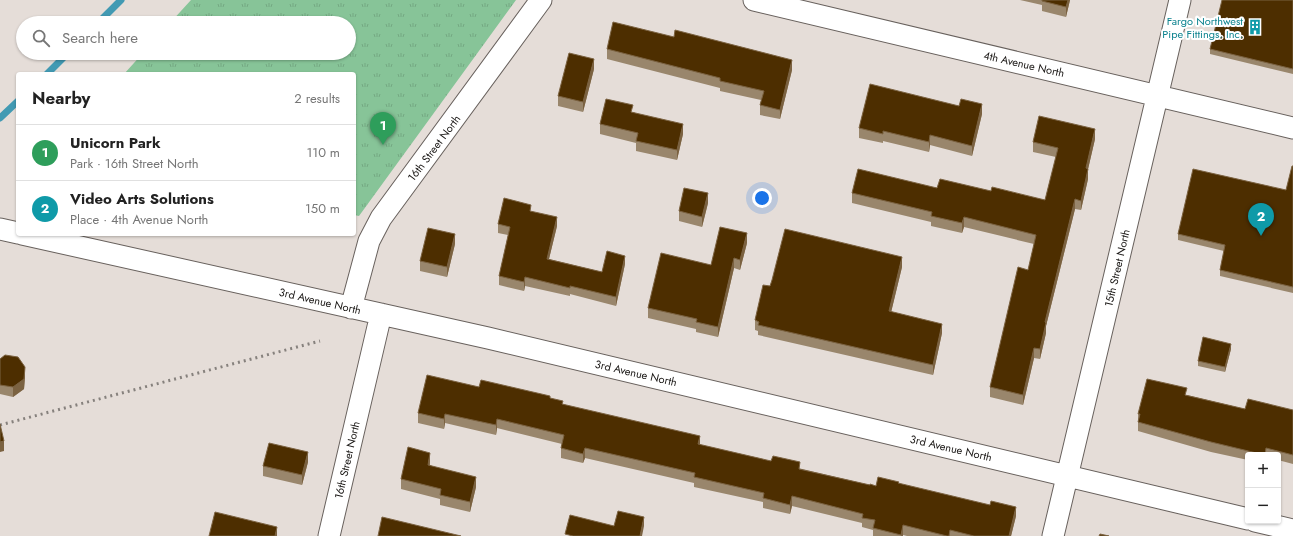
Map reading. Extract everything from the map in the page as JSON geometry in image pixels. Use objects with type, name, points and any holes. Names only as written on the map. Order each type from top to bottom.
[{"type":"street","name":"16th Street North","points":[[351,308],[369,241],[381,218],[541,0]]},
{"type":"street","name":"4th Avenue North","points":[[754,0],[1293,128]]},
{"type":"street","name":"15th Street North","points":[[1053,536],[1180,0]]},
{"type":"street","points":[[0,229],[16,233]]},
{"type":"street","name":"3rd Avenue North","points":[[31,236],[382,314],[1245,518]]},
{"type":"street","name":"16th Street North","points":[[329,536],[382,314]]},
{"type":"street","points":[[1268,524],[1293,530]]},
{"type":"green space","points":[[191,0],[516,0],[359,216],[356,215],[356,72],[126,72],[137,60],[356,60],[356,16],[176,16]]},
{"type":"building","points":[[1042,0],[1068,0],[1066,7]]},
{"type":"building","name":"Fargo Northwest Pipe Fittings. Inc.","points":[[1222,0],[1293,0],[1293,69],[1210,49]]},
{"type":"building","points":[[613,22],[674,37],[675,30],[792,60],[780,110],[760,105],[764,91],[720,81],[720,78],[607,49]]},
{"type":"building","points":[[569,53],[594,59],[583,102],[558,96]]},
{"type":"building","points":[[870,84],[959,106],[961,99],[982,104],[972,146],[930,135],[929,142],[883,131],[883,134],[859,128]]},
{"type":"building","points":[[606,99],[633,105],[631,112],[683,124],[677,150],[636,141],[638,133],[600,124]]},
{"type":"building","points":[[1039,116],[1095,129],[1086,168],[1088,169],[1081,201],[1075,199],[1045,322],[1040,349],[1034,348],[1023,395],[990,387],[1018,267],[1028,270],[1036,235],[964,217],[962,223],[931,216],[932,212],[852,193],[858,169],[937,188],[940,179],[991,191],[992,187],[1045,200],[1058,148],[1033,142]]},
{"type":"building","points":[[1292,166],[1293,287],[1220,270],[1225,245],[1178,234],[1193,169],[1286,190]]},
{"type":"building","points":[[684,188],[708,193],[702,217],[679,211]]},
{"type":"building","points":[[504,198],[531,205],[530,211],[557,217],[547,259],[602,272],[607,251],[625,256],[616,297],[525,277],[524,282],[499,276],[510,227],[498,224]]},
{"type":"building","points":[[720,227],[747,233],[740,260],[734,258],[718,327],[696,322],[697,319],[648,308],[661,253],[711,265]]},
{"type":"building","points":[[428,228],[455,234],[447,267],[420,261]]},
{"type":"building","points":[[785,229],[902,257],[889,311],[942,324],[933,365],[758,325],[759,322],[755,320],[763,285],[770,286]]},
{"type":"building","points":[[1203,337],[1231,344],[1225,367],[1198,361]]},
{"type":"building","points":[[5,355],[18,357],[25,367],[24,379],[13,387],[0,385],[0,359]]},
{"type":"building","points":[[427,375],[479,387],[481,380],[550,396],[550,398],[563,401],[562,404],[700,436],[698,444],[771,461],[773,456],[800,462],[799,469],[870,485],[876,486],[878,477],[990,505],[991,501],[1016,507],[1009,536],[974,536],[950,530],[949,536],[947,536],[903,525],[901,535],[873,528],[875,520],[862,518],[863,514],[792,496],[790,505],[763,498],[764,493],[694,477],[695,473],[585,448],[583,454],[561,448],[564,435],[497,419],[496,425],[445,414],[444,419],[418,413]]},
{"type":"building","points":[[1147,379],[1187,388],[1185,395],[1245,409],[1248,399],[1293,410],[1293,455],[1266,448],[1265,452],[1253,452],[1211,442],[1138,422],[1140,414],[1138,414]]},
{"type":"building","points":[[0,424],[4,441],[0,442]]},
{"type":"building","points":[[269,443],[308,452],[302,475],[263,466]]},
{"type":"building","points":[[408,447],[430,453],[428,465],[476,477],[470,502],[440,495],[441,489],[401,479]]},
{"type":"building","points":[[618,511],[644,517],[640,536],[573,536],[565,534],[570,515],[614,526]]},
{"type":"building","points":[[215,512],[277,527],[275,536],[209,536]]},
{"type":"building","points":[[382,517],[461,536],[378,536]]},
{"type":"waterway","points":[[105,16],[121,0]]},
{"type":"waterway","points":[[49,72],[61,60]]},
{"type":"waterway","points":[[0,118],[16,103]]},
{"type":"railway","points":[[0,425],[320,341]]},
{"type":"place","name":"Fargo Northwest Pipe Fittings. Inc.","points":[[1255,27]]},
{"type":"place","name":"Unicorn Park","points":[[383,145]]},
{"type":"place","name":"Video Arts Solutions","points":[[1261,236]]}]
